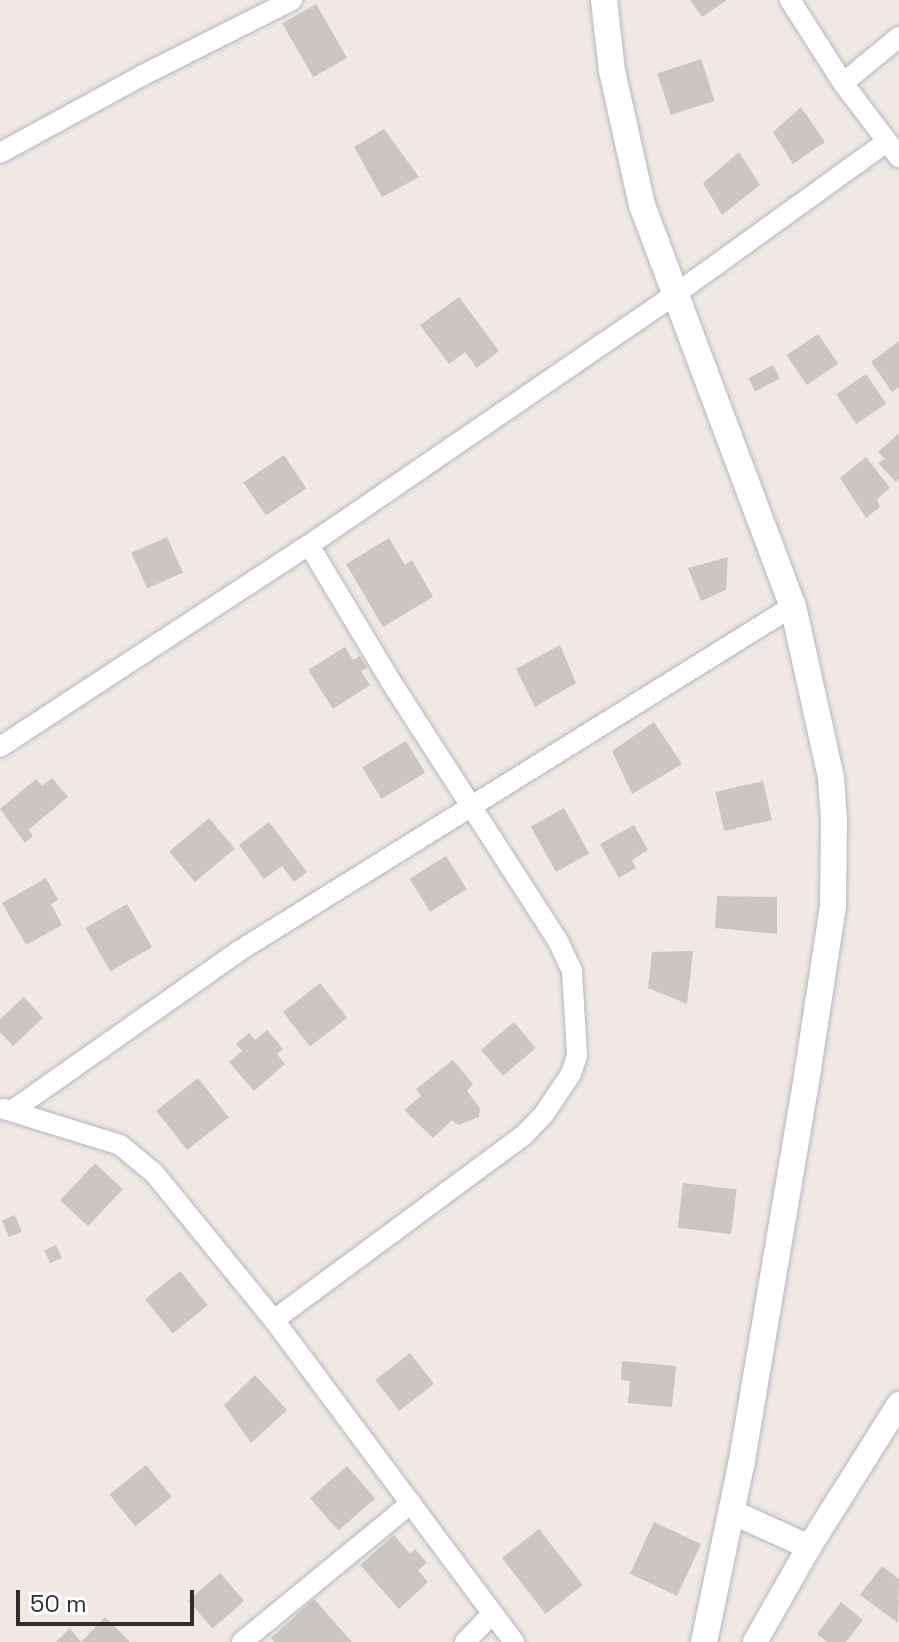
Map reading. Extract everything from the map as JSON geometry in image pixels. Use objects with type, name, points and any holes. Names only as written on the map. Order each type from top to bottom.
[{"type":"main road","points":[[604,0],[612,71],[638,192],[793,606],[831,778],[833,906],[732,1512],[704,1642]]},
{"type":"street","points":[[0,153],[143,75],[292,0]]},
{"type":"street","points":[[0,747],[309,545],[892,150],[843,83],[790,0]]},
{"type":"street","points":[[843,83],[899,37]]},
{"type":"street","points":[[274,1320],[523,1136],[544,1114],[571,1074],[577,1055],[572,971],[558,941],[470,807],[309,545]]},
{"type":"street","points":[[7,1109],[239,951],[793,606]]},
{"type":"street","points":[[7,1109],[120,1145],[154,1173],[274,1320],[514,1642]]},
{"type":"street","points":[[755,1642],[809,1547],[899,1404]]},
{"type":"street","points":[[242,1642],[411,1503]]},
{"type":"street","points":[[732,1512],[809,1547]]},
{"type":"street","points":[[465,1642],[492,1614]]},
{"type":"building","points":[[690,0],[727,0],[702,17]]},
{"type":"building","points":[[316,4],[347,58],[313,77],[282,24]]},
{"type":"building","points":[[701,59],[715,101],[671,115],[657,73]]},
{"type":"building","points":[[801,107],[825,142],[793,164],[773,132]]},
{"type":"building","points":[[384,129],[419,177],[382,197],[354,147]]},
{"type":"building","points":[[739,152],[760,185],[722,215],[703,183]]},
{"type":"building","points":[[459,297],[499,351],[477,368],[465,352],[449,364],[420,325]]},
{"type":"building","points":[[818,334],[838,364],[807,385],[786,355]]},
{"type":"building","points":[[899,341],[899,387],[892,392],[871,362]]},
{"type":"building","points":[[773,365],[780,378],[755,391],[748,378]]},
{"type":"building","points":[[866,374],[886,404],[856,424],[836,394]]},
{"type":"building","points":[[899,433],[899,479],[896,482],[878,463],[885,459],[878,452]]},
{"type":"building","points":[[284,455],[306,488],[266,516],[243,482]]},
{"type":"building","points":[[866,457],[890,488],[877,499],[880,507],[866,518],[840,478]]},
{"type":"building","points":[[167,537],[183,573],[147,588],[131,553]]},
{"type":"building","points":[[389,538],[405,565],[412,560],[433,597],[383,627],[346,564]]},
{"type":"building","points":[[728,557],[726,590],[701,601],[688,568]]},
{"type":"building","points":[[560,645],[576,683],[535,707],[516,669]]},
{"type":"building","points":[[345,647],[353,660],[360,656],[367,668],[361,671],[370,685],[333,709],[308,670]]},
{"type":"building","points":[[654,722],[682,764],[632,794],[612,751]]},
{"type":"building","points":[[406,741],[425,773],[381,799],[362,767]]},
{"type":"building","points":[[52,778],[68,797],[28,830],[33,836],[25,843],[0,809],[36,779],[42,786]]},
{"type":"building","points":[[763,781],[772,820],[724,831],[715,792]]},
{"type":"building","points":[[564,808],[589,853],[556,872],[531,826]]},
{"type":"building","points":[[209,818],[235,849],[195,882],[169,851]]},
{"type":"building","points":[[269,822],[307,872],[294,882],[282,866],[264,879],[239,845]]},
{"type":"building","points":[[634,825],[648,850],[632,860],[636,868],[619,878],[600,844]]},
{"type":"building","points":[[446,856],[467,889],[430,912],[410,879]]},
{"type":"building","points":[[46,878],[58,900],[51,904],[62,925],[26,945],[2,903]]},
{"type":"building","points":[[717,896],[777,897],[777,934],[715,928]]},
{"type":"building","points":[[127,904],[152,947],[110,971],[85,928]]},
{"type":"building","points":[[693,951],[687,1004],[648,988],[652,952]]},
{"type":"building","points":[[320,983],[347,1018],[310,1047],[283,1012]]},
{"type":"building","points":[[24,997],[43,1018],[13,1046],[0,1032],[0,1019]]},
{"type":"building","points":[[514,1022],[536,1048],[503,1076],[481,1050]]},
{"type":"building","points":[[267,1030],[283,1049],[277,1054],[285,1064],[254,1091],[229,1062],[242,1051],[236,1044],[249,1033],[255,1040]]},
{"type":"building","points":[[453,1060],[473,1084],[467,1091],[480,1108],[479,1117],[458,1125],[452,1120],[433,1138],[404,1110],[421,1096],[416,1089]]},
{"type":"building","points":[[198,1078],[229,1117],[187,1150],[156,1111]]},
{"type":"building","points":[[95,1163],[123,1189],[88,1226],[60,1200]]},
{"type":"building","points":[[683,1183],[737,1190],[731,1234],[678,1228]]},
{"type":"building","points":[[15,1215],[22,1232],[9,1237],[2,1220]]},
{"type":"building","points":[[56,1245],[62,1258],[50,1263],[44,1250]]},
{"type":"building","points":[[180,1271],[208,1305],[173,1334],[145,1299]]},
{"type":"building","points":[[410,1353],[434,1384],[399,1411],[375,1380]]},
{"type":"building","points":[[622,1361],[676,1366],[672,1407],[628,1403],[630,1381],[621,1380]]},
{"type":"building","points":[[255,1375],[287,1410],[251,1443],[224,1405]]},
{"type":"building","points":[[146,1465],[172,1497],[135,1526],[109,1495]]},
{"type":"building","points":[[347,1466],[375,1498],[338,1531],[310,1498]]},
{"type":"building","points":[[654,1522],[701,1544],[677,1596],[630,1574]]},
{"type":"building","points":[[539,1529],[583,1585],[546,1614],[502,1558]]},
{"type":"building","points":[[394,1535],[410,1554],[415,1549],[427,1563],[418,1570],[428,1582],[399,1609],[360,1565]]},
{"type":"building","points":[[882,1566],[899,1579],[898,1623],[860,1595]]},
{"type":"building","points":[[220,1573],[244,1601],[213,1628],[188,1601]]},
{"type":"building","points":[[314,1599],[352,1642],[274,1642],[271,1638]]},
{"type":"building","points":[[841,1602],[863,1620],[846,1642],[827,1642],[817,1634]]},
{"type":"building","points":[[105,1617],[130,1642],[81,1642]]},
{"type":"building","points":[[70,1628],[81,1642],[56,1642]]}]
